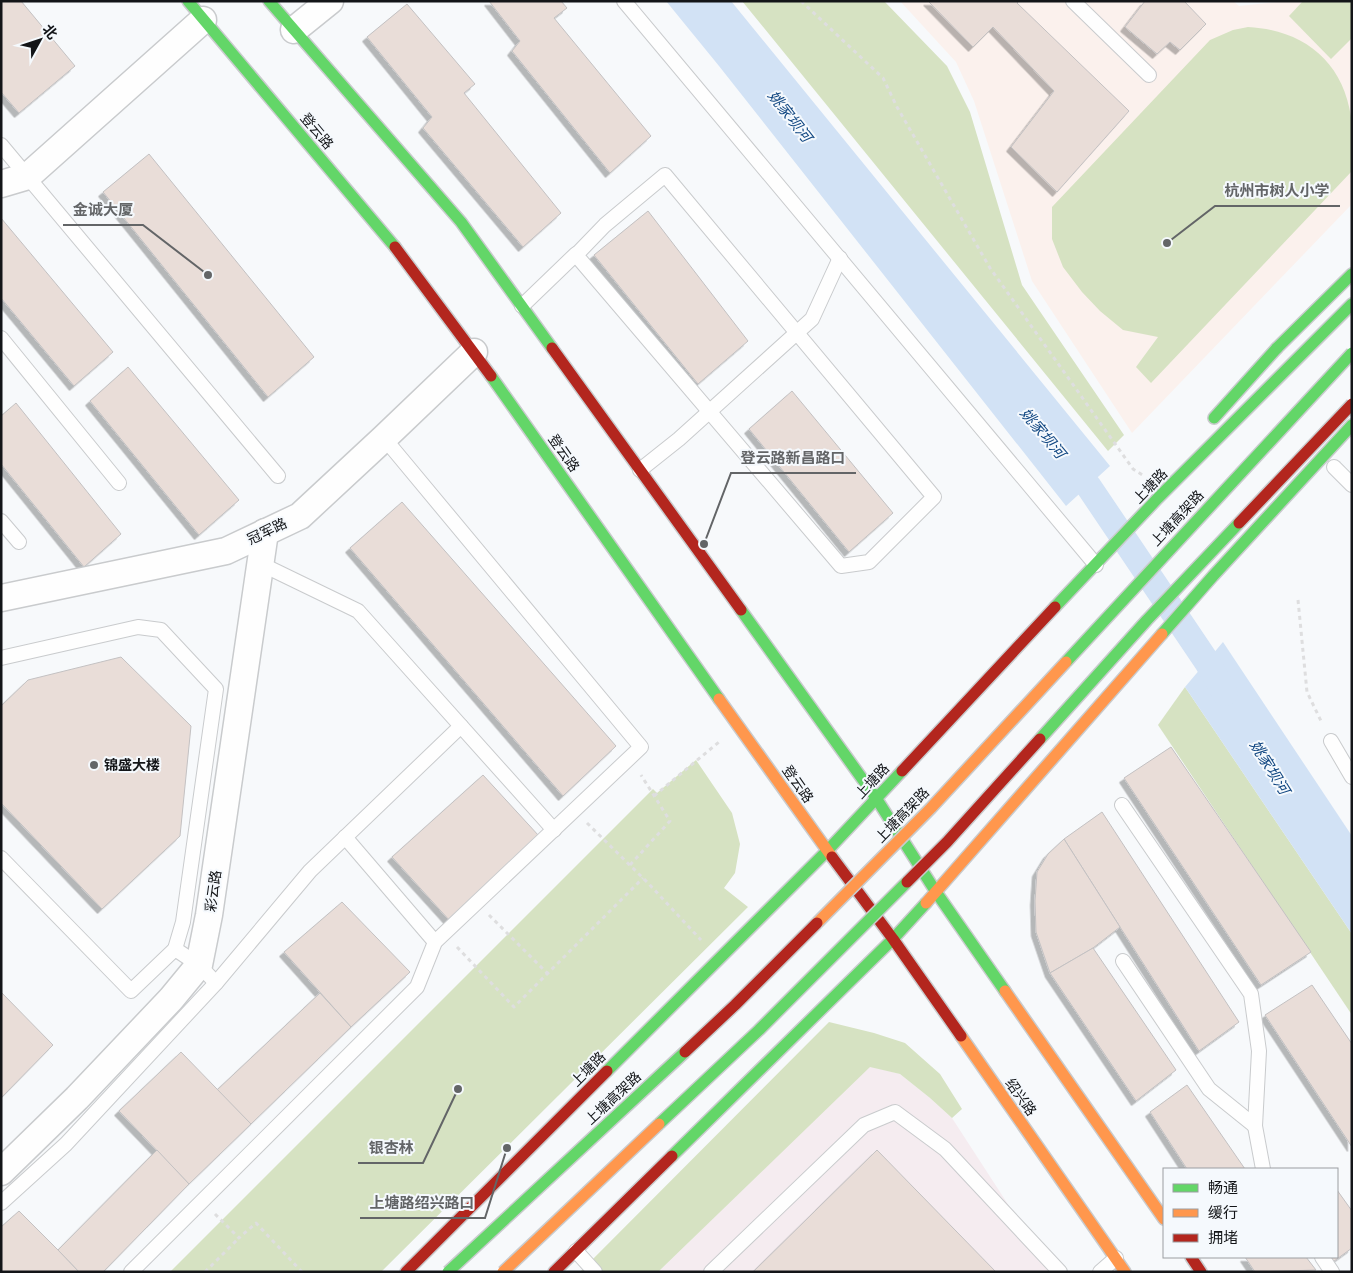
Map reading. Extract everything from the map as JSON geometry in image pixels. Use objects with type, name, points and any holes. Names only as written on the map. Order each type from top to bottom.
[{"type":"main road","points":[[269,1],[462,222],[876,798],[936,892],[1163,1218]]},
{"type":"main road","name":"登云路","points":[[196,11],[395,247],[474,352],[827,851],[893,939]]},
{"type":"main road","points":[[1207,426],[1277,348],[1352,274]]},
{"type":"main road","name":"上塘路","points":[[406,1272],[827,851],[1150,508],[1159,492],[1352,304]]},
{"type":"main road","name":"上塘高架路","points":[[448,1272],[735,1005],[917,822],[1352,353]]},
{"type":"main road","points":[[503,1272],[759,1030],[948,842],[1147,620],[1352,404]]},
{"type":"main road","points":[[554,1272],[893,939],[1213,576],[1352,425]]},
{"type":"main road","points":[[1159,492],[1170,470]]},
{"type":"main road","points":[[1228,561],[1254,544],[1276,526]]},
{"type":"main road","name":"绍兴路","points":[[893,939],[1125,1272]]},
{"type":"main road","points":[[1191,1258],[1201,1272]]},
{"type":"street","points":[[294,30],[330,1]]},
{"type":"street","points":[[1,184],[28,176],[196,11]]},
{"type":"street","name":"冠军路","points":[[1,598],[226,551],[300,516],[474,352]]},
{"type":"street","name":"彩云路","points":[[208,974],[209,916],[265,532]]},
{"type":"street","points":[[1,1172],[48,1143],[77,1098],[137,1034],[208,974]]},
{"type":"lane","points":[[624,1],[840,258],[1100,561]]},
{"type":"lane","points":[[1073,1],[1149,75]]},
{"type":"lane","points":[[1,145],[278,476]]},
{"type":"lane","points":[[522,306],[605,225],[665,175],[934,497],[869,562],[841,566],[576,254]]},
{"type":"lane","points":[[640,470],[710,411],[812,319],[840,258]]},
{"type":"lane","points":[[1,338],[119,483]]},
{"type":"lane","points":[[131,1272],[417,987],[440,938],[641,746],[384,438]]},
{"type":"lane","points":[[1334,467],[1352,485]]},
{"type":"lane","points":[[1,521],[19,542]]},
{"type":"lane","points":[[261,564],[358,611],[554,830]]},
{"type":"lane","points":[[1,658],[138,627],[161,630],[216,688],[183,922],[175,948],[131,991],[1,858]]},
{"type":"lane","points":[[175,948],[208,974],[310,871],[461,726]]},
{"type":"lane","points":[[1331,741],[1352,777]]},
{"type":"lane","points":[[1122,805],[1251,994],[1259,1051],[1255,1126],[1263,1168]]},
{"type":"lane","points":[[345,837],[440,938]]},
{"type":"lane","points":[[1123,961],[1209,1089],[1255,1126]]},
{"type":"lane","points":[[712,1272],[864,1125],[895,1112],[945,1149],[1060,1272]]},
{"type":"lane","points":[[1,1203],[48,1143]]},
{"type":"lane","points":[[576,1251],[595,1272]]},
{"type":"lane","points":[[1100,1272],[1116,1258]]},
{"type":"lane","points":[[1323,1258],[1332,1272]]},
{"type":"path","points":[[801,1],[883,78],[897,107],[990,268],[1133,469],[1159,492]]},
{"type":"path","points":[[1298,600],[1307,692],[1331,741]]},
{"type":"path","points":[[654,796],[738,725]]},
{"type":"path","points":[[629,757],[670,821],[630,865]]},
{"type":"path","points":[[574,810],[643,878],[719,959]]},
{"type":"path","points":[[440,938],[514,1006],[643,878]]},
{"type":"path","points":[[477,902],[547,973]]},
{"type":"path","points":[[202,1201],[239,1238]]},
{"type":"path","points":[[205,1272],[256,1223],[302,1272]]},
{"type":"shaded area","points":[[900,1],[1233,1],[1239,6],[1285,1],[1352,1],[1352,204],[1132,433],[1032,281],[974,101],[956,62]]},
{"type":"shaded area","points":[[870,1066],[900,1074],[952,1118],[1052,1272],[658,1272]]},
{"type":"green space","points":[[742,1],[884,1],[947,66],[970,112],[1022,285],[1124,435],[1108,451]]},
{"type":"green space","points":[[1303,1],[1352,1],[1352,38],[1331,59],[1289,16]]},
{"type":"green space","points":[[1248,27],[1268,29],[1286,34],[1303,42],[1317,52],[1329,65],[1347,97],[1351,117],[1352,171],[1151,383],[1136,367],[1158,337],[1123,330],[1100,311],[1082,292],[1063,267],[1052,239],[1052,207],[1210,40],[1233,30]]},
{"type":"green space","points":[[1185,687],[1352,934],[1352,1015],[1158,725]]},
{"type":"green space","points":[[696,760],[732,813],[740,844],[735,873],[724,888],[748,907],[381,1272],[170,1272],[653,789],[657,793]]},
{"type":"green space","points":[[829,1022],[905,1043],[940,1074],[962,1109],[952,1118],[900,1074],[870,1067],[658,1272],[580,1272]]},
{"type":"water","points":[[666,1],[731,1],[1110,466],[1066,506],[719,66]]},
{"type":"water","points":[[1223,642],[1352,836],[1352,934],[1185,687]]},
{"type":"building","points":[[1,1],[21,1],[75,66],[19,113],[1,92]]},
{"type":"building","points":[[489,1],[561,1],[567,8],[554,18],[651,136],[610,173],[512,51],[520,41]]},
{"type":"building","points":[[928,1],[1019,1],[1017,3],[1129,111],[1057,192],[1011,147],[1054,91],[993,27],[973,47]]},
{"type":"building","points":[[1145,1],[1184,1],[1206,24],[1180,50],[1170,42],[1157,54],[1125,27]]},
{"type":"building","points":[[407,4],[475,84],[464,93],[561,213],[523,247],[423,128],[432,117],[367,37]]},
{"type":"building","points":[[149,154],[314,357],[268,397],[103,192]]},
{"type":"building","points":[[648,211],[748,341],[698,384],[594,255]]},
{"type":"building","points":[[1,218],[113,352],[74,386],[1,298]]},
{"type":"building","points":[[128,367],[239,500],[199,535],[90,401]]},
{"type":"building","points":[[792,391],[893,513],[849,552],[749,429]]},
{"type":"building","points":[[16,403],[121,534],[84,567],[1,464],[1,416]]},
{"type":"building","points":[[402,502],[616,746],[563,796],[350,548]]},
{"type":"building","name":"锦盛大楼","points":[[121,657],[191,726],[180,836],[102,909],[1,803],[1,706],[28,680]]},
{"type":"building","points":[[1171,747],[1311,952],[1261,985],[1124,778]]},
{"type":"building","points":[[483,775],[539,836],[450,921],[392,857]]},
{"type":"building","points":[[1102,812],[1239,1022],[1199,1051],[1064,839]]},
{"type":"building","points":[[1064,839],[1120,927],[1093,948],[1050,973],[1036,932],[1035,901],[1037,872],[1048,854]]},
{"type":"building","points":[[342,902],[410,972],[351,1027],[284,952]]},
{"type":"building","points":[[1093,948],[1176,1070],[1136,1101],[1050,973]]},
{"type":"building","points":[[1312,985],[1352,1044],[1352,1147],[1265,1015]]},
{"type":"building","points":[[1,992],[53,1045],[1,1098]]},
{"type":"building","points":[[320,993],[351,1027],[251,1124],[217,1090]]},
{"type":"building","points":[[181,1052],[251,1124],[189,1184],[119,1111]]},
{"type":"building","points":[[1187,1085],[1244,1168],[1186,1168],[1150,1112]]},
{"type":"building","points":[[157,1150],[189,1184],[103,1272],[79,1272],[58,1250]]},
{"type":"building","points":[[877,1150],[996,1272],[753,1272]]},
{"type":"building","points":[[1338,1191],[1352,1211],[1352,1248],[1330,1264],[1326,1258],[1338,1258]]},
{"type":"building","points":[[19,1211],[79,1272],[1,1272],[1,1227]]},
{"type":"building","points":[[1246,1258],[1307,1258],[1316,1270],[1255,1272]]},
{"type":"waterway","name":"姚家坝河","points":[[1065,459],[1089,487],[1207,662],[1225,693]]},
{"type":"traffic: fast","points":[[188,1],[395,247]]},
{"type":"traffic: fast","points":[[269,1],[461,222],[552,348]]},
{"type":"traffic: fast","points":[[1277,348],[1352,274]]},
{"type":"traffic: fast","points":[[1055,607],[1158,498],[1352,304]]},
{"type":"traffic: fast","points":[[1214,418],[1277,348]]},
{"type":"traffic: fast","points":[[1066,662],[1352,353]]},
{"type":"traffic: fast","points":[[491,376],[719,699]]},
{"type":"traffic: fast","points":[[1162,634],[1352,425]]},
{"type":"traffic: fast","points":[[1040,739],[1147,620],[1239,523]]},
{"type":"traffic: fast","points":[[741,610],[876,798],[936,892],[1005,991]]},
{"type":"traffic: fast","points":[[607,1071],[827,851],[902,771]]},
{"type":"traffic: fast","points":[[659,1124],[759,1030],[907,882]]},
{"type":"traffic: fast","points":[[672,1156],[893,939],[926,903]]},
{"type":"traffic: fast","points":[[448,1272],[685,1052]]},
{"type":"traffic: slow","points":[[926,903],[1162,634]]},
{"type":"traffic: slow","points":[[817,923],[931,808],[1066,662]]},
{"type":"traffic: slow","points":[[719,699],[832,857]]},
{"type":"traffic: slow","points":[[1005,991],[1163,1218]]},
{"type":"traffic: slow","points":[[961,1036],[1125,1272]]},
{"type":"traffic: slow","points":[[503,1272],[659,1124]]},
{"type":"traffic: jam","points":[[395,247],[491,376]]},
{"type":"traffic: jam","points":[[552,348],[741,610]]},
{"type":"traffic: jam","points":[[1239,523],[1352,404]]},
{"type":"traffic: jam","points":[[902,771],[1055,607]]},
{"type":"traffic: jam","points":[[907,882],[947,842],[1040,739]]},
{"type":"traffic: jam","points":[[832,857],[893,939],[961,1036]]},
{"type":"traffic: jam","points":[[685,1052],[817,923]]},
{"type":"traffic: jam","points":[[406,1272],[607,1071]]},
{"type":"traffic: jam","points":[[554,1272],[672,1156]]},
{"type":"traffic: jam","points":[[1192,1258],[1201,1272]]},
{"type":"place","name":"杭州市树人小学","points":[[1167,243]]},
{"type":"place","name":"金诚大厦","points":[[208,275]]},
{"type":"place","name":"登云路新昌路口","points":[[704,544]]},
{"type":"place","name":"锦盛大楼","points":[[94,765]]},
{"type":"place","name":"银杏林","points":[[458,1089]]},
{"type":"place","name":"上塘路绍兴路口","points":[[507,1148]]}]
